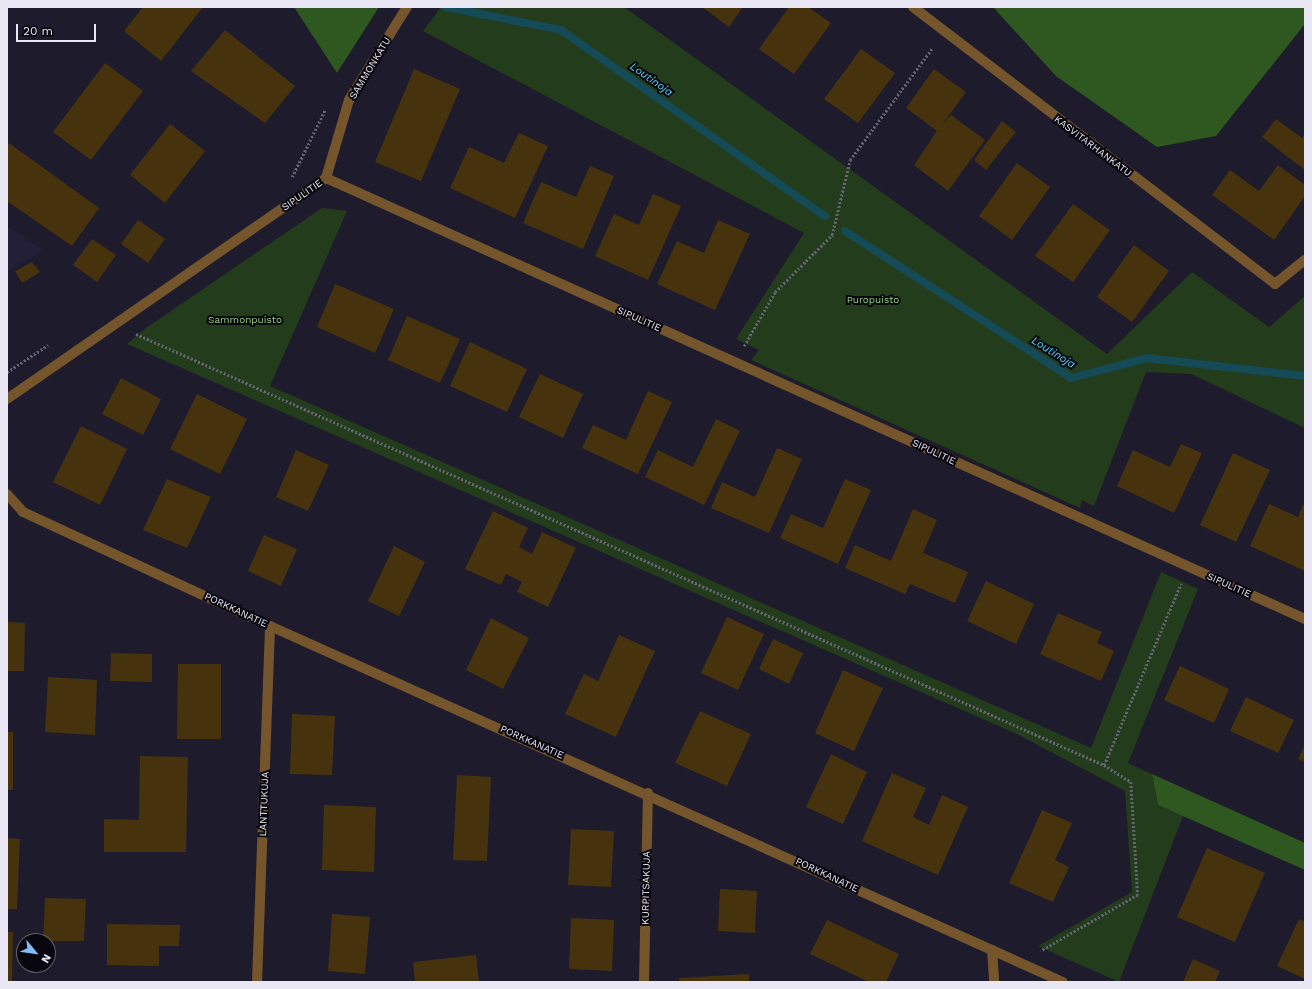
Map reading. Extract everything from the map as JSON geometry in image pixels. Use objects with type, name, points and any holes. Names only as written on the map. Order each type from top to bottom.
[{"type":"street","name":"SAMMONKATU","points":[[326,178],[349,100],[407,7]]},
{"type":"street","name":"KASVITARHANKATU","points":[[912,7],[1275,284],[1305,260]]},
{"type":"street","name":"SIPULITIE","points":[[7,399],[326,178],[1305,619]]},
{"type":"street","name":"PORKKANATIE","points":[[7,494],[23,512],[270,626],[648,793],[1063,982]]},
{"type":"street","name":"LANTTUKUJA","points":[[257,982],[270,626]]},
{"type":"street","name":"KURPITSAKUJA","points":[[644,982],[648,793]]},
{"type":"street","points":[[992,950],[994,982]]},
{"type":"path","points":[[735,362],[775,292],[832,235],[850,160],[944,32]]},
{"type":"path","points":[[291,180],[328,102]]},
{"type":"path","points":[[115,324],[1104,765],[1131,782],[1138,895],[1021,963]]},
{"type":"path","points":[[7,372],[53,342]]},
{"type":"path","points":[[1104,765],[1189,567]]},
{"type":"shaded area","points":[[7,226],[44,250],[7,272]]},
{"type":"green space","points":[[294,7],[379,7],[337,73]]},
{"type":"green space","name":"Puropuisto","points":[[441,7],[624,7],[1107,354],[1192,272],[1269,327],[1305,296],[1305,428],[1191,374],[1146,372],[1094,506],[1082,500],[1080,508],[751,360],[759,350],[736,339],[804,233],[423,31]]},
{"type":"green space","points":[[993,7],[1305,7],[1305,24],[1216,136],[1157,147],[1056,76]]},
{"type":"green space","name":"Sammonpuisto","points":[[322,208],[347,211],[270,386],[1091,748],[1161,572],[1198,589],[1128,763],[1152,774],[1158,805],[1183,816],[1119,982],[1038,946],[1132,892],[1125,791],[1017,734],[127,344],[146,328]]},
{"type":"green space","points":[[1152,774],[1305,843],[1305,870],[1158,805]]},
{"type":"building","points":[[143,7],[203,7],[161,61],[124,31]]},
{"type":"building","points":[[702,7],[743,7],[729,27]]},
{"type":"building","points":[[789,7],[808,7],[831,23],[794,74],[759,49]]},
{"type":"building","points":[[225,30],[295,86],[265,123],[191,71]]},
{"type":"building","points":[[861,49],[895,73],[858,123],[824,99]]},
{"type":"building","points":[[105,63],[143,91],[91,160],[53,132]]},
{"type":"building","points":[[414,69],[460,89],[421,181],[375,162]]},
{"type":"building","points":[[934,69],[966,92],[942,125],[951,115],[985,140],[948,191],[914,165],[937,131],[906,108]]},
{"type":"building","points":[[1276,119],[1302,138],[1305,133],[1305,170],[1262,137]]},
{"type":"building","points":[[1002,121],[1016,132],[986,170],[974,160]]},
{"type":"building","points":[[170,124],[205,151],[165,203],[130,175]]},
{"type":"building","points":[[519,133],[548,146],[515,218],[450,188],[469,147],[504,163]]},
{"type":"building","points":[[9,143],[99,208],[72,246],[7,201],[7,147]]},
{"type":"building","points":[[1017,163],[1050,187],[1012,240],[979,216]]},
{"type":"building","points":[[1278,165],[1305,185],[1305,196],[1274,240],[1212,195],[1230,170],[1259,191]]},
{"type":"building","points":[[590,166],[614,176],[583,249],[523,223],[541,182],[576,197]]},
{"type":"building","points":[[653,194],[681,206],[648,280],[595,256],[614,214],[639,225]]},
{"type":"building","points":[[1073,204],[1110,230],[1073,282],[1035,256]]},
{"type":"building","points":[[138,220],[165,239],[148,263],[121,244]]},
{"type":"building","points":[[718,220],[750,234],[715,310],[657,284],[677,241],[704,253]]},
{"type":"building","points":[[92,239],[116,255],[97,282],[73,265]]},
{"type":"building","points":[[1134,245],[1169,271],[1132,322],[1097,297]]},
{"type":"building","points":[[32,262],[40,272],[22,283],[15,271]]},
{"type":"building","points":[[335,284],[394,309],[375,353],[317,327]]},
{"type":"building","points":[[407,316],[460,339],[440,383],[388,360]]},
{"type":"building","points":[[470,342],[527,369],[507,412],[450,386]]},
{"type":"building","points":[[540,374],[583,394],[563,438],[519,417]]},
{"type":"building","points":[[121,378],[161,399],[143,435],[102,414]]},
{"type":"building","points":[[648,391],[672,402],[638,474],[582,448],[593,425],[626,440]]},
{"type":"building","points":[[197,394],[247,419],[220,474],[170,449]]},
{"type":"building","points":[[716,419],[740,431],[704,505],[645,477],[658,450],[693,467]]},
{"type":"building","points":[[81,426],[127,449],[100,505],[53,482]]},
{"type":"building","points":[[1181,444],[1202,453],[1174,513],[1117,486],[1133,450],[1170,467]]},
{"type":"building","points":[[777,448],[802,459],[769,533],[711,508],[722,482],[755,497]]},
{"type":"building","points":[[296,450],[329,465],[308,511],[276,497]]},
{"type":"building","points":[[1233,453],[1270,470],[1236,542],[1200,525]]},
{"type":"building","points":[[167,479],[211,497],[187,548],[143,530]]},
{"type":"building","points":[[845,479],[871,490],[838,564],[780,538],[791,514],[823,528]]},
{"type":"building","points":[[1305,501],[1305,571],[1250,546],[1269,504],[1298,517]]},
{"type":"building","points":[[913,509],[937,520],[923,553],[968,572],[955,603],[910,584],[905,594],[845,568],[855,545],[891,561]]},
{"type":"building","points":[[493,511],[528,528],[519,547],[532,554],[542,532],[576,548],[548,607],[517,592],[522,582],[506,574],[501,585],[465,569]]},
{"type":"building","points":[[264,535],[297,549],[281,586],[248,571]]},
{"type":"building","points":[[394,546],[425,562],[399,616],[368,601]]},
{"type":"building","points":[[986,581],[1034,604],[1016,644],[967,621]]},
{"type":"building","points":[[1058,613],[1102,632],[1097,643],[1114,651],[1101,681],[1040,654]]},
{"type":"building","points":[[727,617],[764,634],[738,690],[701,673]]},
{"type":"building","points":[[491,618],[529,638],[503,689],[466,670]]},
{"type":"building","points":[[7,622],[25,623],[24,671],[7,671]]},
{"type":"building","points":[[619,635],[655,651],[616,737],[565,714],[584,674],[598,681]]},
{"type":"building","points":[[773,639],[803,653],[789,684],[759,669]]},
{"type":"building","points":[[111,653],[152,654],[152,682],[110,681]]},
{"type":"building","points":[[178,664],[221,664],[221,739],[177,739]]},
{"type":"building","points":[[1180,666],[1229,689],[1214,723],[1164,700]]},
{"type":"building","points":[[843,670],[883,688],[854,751],[815,733]]},
{"type":"building","points":[[48,677],[97,680],[95,735],[45,732]]},
{"type":"building","points":[[1246,697],[1294,720],[1278,753],[1230,731]]},
{"type":"building","points":[[700,711],[751,734],[727,786],[675,763]]},
{"type":"building","points":[[292,714],[335,716],[332,775],[290,774]]},
{"type":"building","points":[[7,732],[13,732],[13,790],[7,790]]},
{"type":"building","points":[[1305,745],[1305,762],[1298,759]]},
{"type":"building","points":[[831,754],[867,772],[843,824],[806,807]]},
{"type":"building","points":[[140,756],[188,757],[186,852],[104,852],[104,819],[139,820]]},
{"type":"building","points":[[892,773],[926,788],[913,817],[929,825],[942,795],[968,807],[938,875],[862,841]]},
{"type":"building","points":[[457,775],[491,777],[487,861],[453,860]]},
{"type":"building","points":[[324,805],[376,807],[374,872],[322,870]]},
{"type":"building","points":[[1042,810],[1072,823],[1055,860],[1069,867],[1053,902],[1009,883]]},
{"type":"building","points":[[571,829],[614,831],[611,887],[568,885]]},
{"type":"building","points":[[7,838],[20,839],[17,909],[7,909]]},
{"type":"building","points":[[1207,848],[1265,873],[1235,942],[1177,917]]},
{"type":"building","points":[[720,889],[757,891],[755,933],[718,931]]},
{"type":"building","points":[[45,898],[86,899],[84,941],[56,941],[56,933],[43,933]]},
{"type":"building","points":[[332,914],[370,917],[365,974],[328,971]]},
{"type":"building","points":[[571,918],[614,920],[612,971],[569,969]]},
{"type":"building","points":[[1299,919],[1305,922],[1305,979],[1277,966]]},
{"type":"building","points":[[827,920],[899,954],[886,982],[869,982],[810,954]]},
{"type":"building","points":[[107,924],[180,925],[179,946],[159,946],[159,966],[107,965]]},
{"type":"building","points":[[7,932],[13,932],[12,982],[7,982]]},
{"type":"building","points":[[476,955],[479,982],[415,982],[413,962]]},
{"type":"building","points":[[1193,959],[1220,971],[1215,982],[1183,982]]},
{"type":"building","points":[[749,974],[749,982],[680,982],[679,978]]},
{"type":"waterway","name":"Loutinoja","points":[[446,7],[561,30],[825,216]]},
{"type":"waterway","name":"Loutinoja","points":[[845,231],[1071,378],[1147,358],[1305,376]]}]
